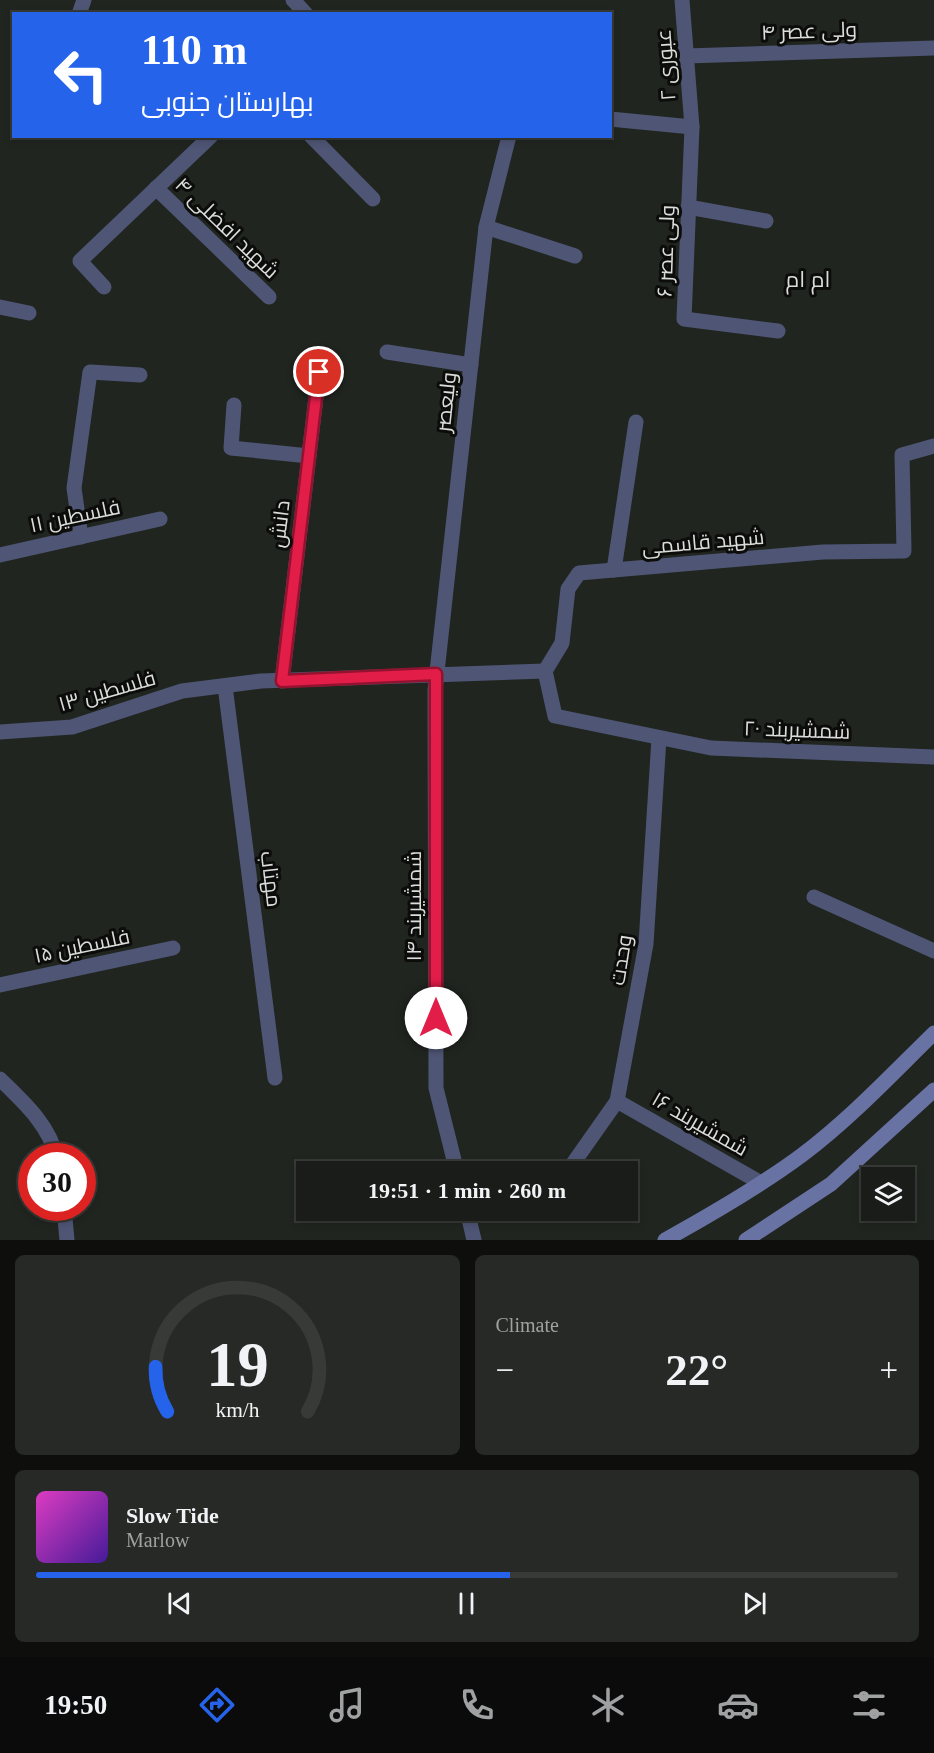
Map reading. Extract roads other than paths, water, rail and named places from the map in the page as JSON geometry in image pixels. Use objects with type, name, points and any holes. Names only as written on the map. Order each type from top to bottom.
[{"type":"main road","points":[[665,1240],[761,1183],[803,1154],[873,1092],[934,1033]]},
{"type":"main road","points":[[746,1240],[831,1184],[934,1090]]},
{"type":"street","points":[[293,0],[304,12]]},
{"type":"street","name":"عبوری ۲","points":[[682,0],[692,127]]},
{"type":"street","name":"ولی عصر ۴","points":[[686,56],[934,48]]},
{"type":"street","points":[[612,119],[692,127]]},
{"type":"street","name":"ولی عصر ۶","points":[[692,127],[684,319],[778,331]]},
{"type":"street","points":[[104,286],[80,261],[209,138]]},
{"type":"street","points":[[313,138],[373,199]]},
{"type":"street","name":"ولیعصر","points":[[436,674],[486,227],[508,138]]},
{"type":"street","name":"شهید افضلی ۴","points":[[156,188],[269,297]]},
{"type":"street","points":[[688,207],[766,221]]},
{"type":"street","points":[[486,227],[575,256]]},
{"type":"street","points":[[0,307],[29,313]]},
{"type":"street","points":[[387,352],[471,365]]},
{"type":"street","points":[[81,537],[74,488],[90,372],[140,375]]},
{"type":"street","name":"دانش","points":[[282,681],[319,372]]},
{"type":"street","points":[[234,405],[231,448],[309,456]]},
{"type":"street","points":[[614,570],[636,422]]},
{"type":"street","name":"شهید قاسمی","points":[[544,671],[562,643],[568,589],[579,573],[823,552],[904,551],[902,455],[934,446]]},
{"type":"street","name":"فلسطین ۱۱","points":[[0,555],[160,519]]},
{"type":"street","name":"فلسطین ۱۳","points":[[0,732],[72,727],[182,691],[225,686],[282,681],[544,671]]},
{"type":"street","name":"شمشیربند ۲۰","points":[[544,671],[555,716],[711,748],[934,757]]},
{"type":"street","name":"شمشیربند ۱۴","points":[[436,674],[436,1088],[454,1161]]},
{"type":"street","name":"مهتاب","points":[[225,686],[275,1078]]},
{"type":"street","name":"وحدت","points":[[575,1161],[617,1101],[646,944],[659,738]]},
{"type":"street","points":[[814,897],[934,951]]},
{"type":"street","name":"فلسطین ۱۵","points":[[0,985],[173,948]]},
{"type":"street","points":[[0,1079],[34,1112],[52,1143]]},
{"type":"street","name":"شمشیربند ۱۶","points":[[617,1101],[761,1183]]},
{"type":"street","points":[[65,1221],[67,1240]]},
{"type":"street","points":[[470,1221],[474,1240]]},
{"type":"district","name":"ام ام","points":[[808,279]]}]
